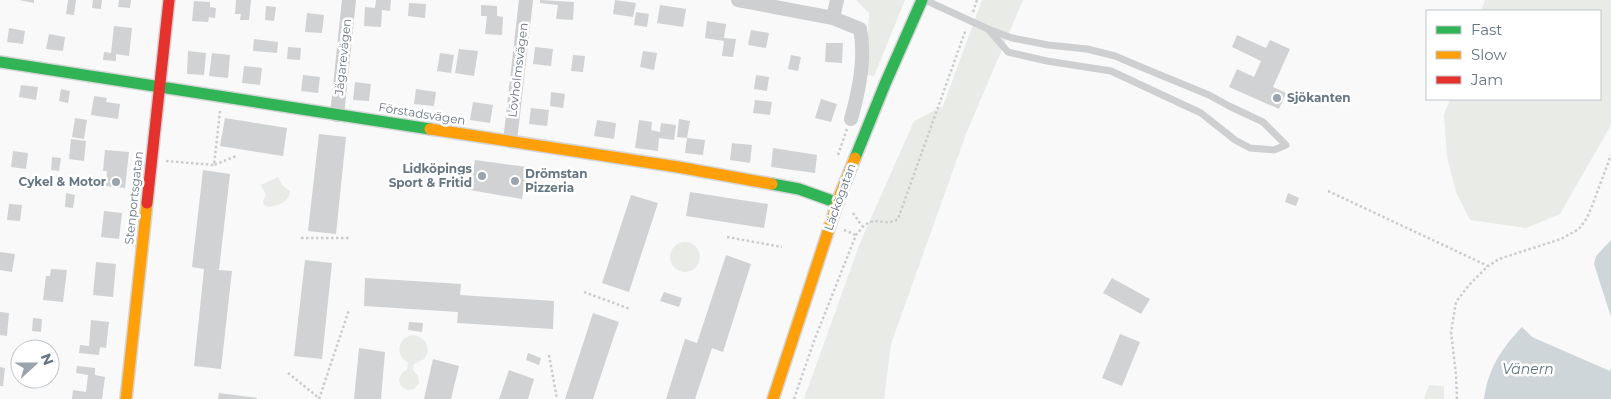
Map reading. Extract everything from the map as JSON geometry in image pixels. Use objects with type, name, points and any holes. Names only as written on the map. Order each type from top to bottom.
[{"type":"street","name":"Stenportsgatan","points":[[126,399],[169,0]]},
{"type":"street","name":"Jägarevägen","points":[[337,115],[349,0]]},
{"type":"street","name":"Lövholmsvägen","points":[[510,141],[526,0]]},
{"type":"street","points":[[738,0],[833,18],[860,29],[862,41],[857,96],[851,119]]},
{"type":"street","points":[[833,18],[837,0]]},
{"type":"street","name":"Läckögatan","points":[[773,399],[838,203],[881,92],[923,0]]},
{"type":"street","name":"Förstadsvägen","points":[[0,63],[668,166],[799,189],[838,203]]},
{"type":"lane","points":[[923,0],[1012,38],[1048,45],[1087,49],[1115,56],[1209,95],[1263,122],[1286,145],[1274,150],[1250,148],[1235,140],[1201,113],[1111,71],[1047,61],[1008,52],[988,28]]},
{"type":"path","points":[[794,399],[814,341],[856,235],[863,226],[870,222],[892,222],[898,219],[978,0]]},
{"type":"path","points":[[214,165],[220,104]]},
{"type":"path","points":[[1457,399],[1450,332],[1456,302],[1468,285],[1488,266],[1499,260],[1562,239],[1579,229],[1587,218],[1611,155]]},
{"type":"path","points":[[162,161],[214,165],[236,156]]},
{"type":"path","points":[[1328,191],[1488,266]]},
{"type":"path","points":[[853,213],[863,226]]},
{"type":"path","points":[[727,237],[782,247]]},
{"type":"path","points":[[301,238],[351,238]]},
{"type":"path","points":[[584,292],[630,309]]},
{"type":"path","points":[[288,373],[319,399],[349,310]]},
{"type":"path","points":[[549,355],[557,399]]},
{"type":"shaded area","points":[[856,0],[905,0],[874,76],[866,75],[869,13]]},
{"type":"shaded area","points":[[982,0],[1023,0],[966,134],[891,344],[884,399],[804,399],[860,243],[914,121],[943,106]]},
{"type":"shaded area","points":[[1485,0],[1611,0],[1611,125],[1560,214],[1526,228],[1470,220],[1456,192],[1447,157],[1444,115],[1450,100],[1601,100],[1601,10],[1481,10]]},
{"type":"shaded area","points":[[278,177],[283,186],[290,191],[288,198],[282,203],[268,207],[264,205],[263,201],[266,195],[261,185]]},
{"type":"shaded area","points":[[685,242],[695,247],[700,257],[695,267],[685,272],[675,267],[670,257],[675,247]]},
{"type":"shaded area","points":[[412,335],[424,340],[428,352],[424,359],[414,364],[413,370],[418,376],[419,383],[414,389],[407,390],[401,386],[399,379],[403,372],[407,370],[408,363],[401,356],[400,348],[403,340]]},
{"type":"shaded area","points":[[1429,385],[1444,386],[1444,399],[1424,399]]},
{"type":"water","points":[[1611,240],[1611,317],[1594,264],[1596,256]]},
{"type":"water","name":"Vänern","points":[[1522,327],[1532,337],[1610,371],[1611,368],[1611,399],[1484,399],[1492,369],[1508,343]]},
{"type":"building","points":[[19,0],[34,0],[34,3]]},
{"type":"building","points":[[68,0],[76,0],[74,15],[66,14]]},
{"type":"building","points":[[93,0],[102,0],[101,9],[92,8]]},
{"type":"building","points":[[119,0],[131,0],[130,8],[118,7]]},
{"type":"building","points":[[236,0],[251,0],[249,20],[240,20],[241,14],[235,14]]},
{"type":"building","points":[[376,0],[391,0],[390,11],[382,10],[381,27],[364,26],[365,7],[375,8]]},
{"type":"building","points":[[540,0],[574,2],[573,20],[556,19],[558,5],[540,3]]},
{"type":"building","points":[[615,0],[636,3],[633,17],[613,14]]},
{"type":"building","points":[[194,1],[210,2],[210,7],[216,8],[215,18],[209,17],[208,22],[192,21]]},
{"type":"building","points":[[409,3],[426,4],[425,18],[408,16]]},
{"type":"building","points":[[481,5],[497,6],[497,16],[503,17],[502,35],[485,34],[487,16],[481,16]]},
{"type":"building","points":[[660,5],[686,9],[683,27],[657,23]]},
{"type":"building","points":[[266,6],[276,7],[274,21],[265,20]]},
{"type":"building","points":[[636,12],[649,14],[647,27],[634,25]]},
{"type":"building","points":[[307,13],[324,15],[322,33],[305,32]]},
{"type":"building","points":[[707,21],[726,24],[724,38],[736,39],[733,57],[722,56],[724,41],[705,38]]},
{"type":"building","points":[[114,26],[132,28],[129,56],[116,54],[116,61],[103,60],[104,52],[111,53]]},
{"type":"building","points":[[9,28],[25,31],[23,44],[7,42]]},
{"type":"building","points":[[751,30],[769,33],[766,48],[748,45]]},
{"type":"building","points":[[49,34],[65,37],[63,51],[46,49]]},
{"type":"building","points":[[1237,35],[1266,48],[1270,40],[1290,49],[1273,87],[1286,93],[1279,109],[1229,87],[1237,69],[1254,77],[1261,61],[1232,47]]},
{"type":"building","points":[[254,39],[278,42],[277,53],[253,51]]},
{"type":"building","points":[[826,43],[843,43],[842,63],[825,62]]},
{"type":"building","points":[[288,47],[301,48],[300,60],[287,59]]},
{"type":"building","points":[[535,47],[553,49],[551,66],[533,64]]},
{"type":"building","points":[[459,49],[478,51],[474,76],[455,73]]},
{"type":"building","points":[[188,51],[206,53],[204,75],[187,74]]},
{"type":"building","points":[[643,51],[657,53],[654,70],[640,67]]},
{"type":"building","points":[[212,53],[230,55],[228,78],[209,76]]},
{"type":"building","points":[[440,53],[454,55],[451,73],[437,71]]},
{"type":"building","points":[[573,55],[585,56],[583,72],[571,71]]},
{"type":"building","points":[[791,55],[801,57],[798,71],[788,69]]},
{"type":"building","points":[[244,66],[262,68],[260,85],[242,83]]},
{"type":"building","points":[[303,75],[320,77],[318,93],[301,91]]},
{"type":"building","points":[[756,75],[769,77],[767,91],[754,89]]},
{"type":"building","points":[[355,82],[371,84],[369,101],[353,100]]},
{"type":"building","points":[[21,85],[38,87],[36,100],[19,97]]},
{"type":"building","points":[[61,89],[70,91],[68,103],[59,101]]},
{"type":"building","points":[[416,89],[436,92],[434,106],[414,104]]},
{"type":"building","points":[[551,92],[565,94],[563,108],[550,106]]},
{"type":"building","points":[[94,96],[107,98],[106,102],[120,104],[118,119],[91,115]]},
{"type":"building","points":[[821,99],[837,104],[831,122],[815,118]]},
{"type":"building","points":[[755,100],[772,102],[770,115],[753,113]]},
{"type":"building","points":[[473,102],[493,105],[490,123],[470,120]]},
{"type":"building","points":[[531,108],[549,110],[547,126],[529,124]]},
{"type":"building","points":[[75,118],[87,120],[84,139],[72,137]]},
{"type":"building","points":[[225,118],[287,128],[283,156],[220,146]]},
{"type":"building","points":[[679,119],[690,121],[687,138],[677,137]]},
{"type":"building","points":[[597,120],[616,123],[614,139],[594,136]]},
{"type":"building","points":[[639,120],[652,122],[651,130],[660,132],[661,123],[676,125],[674,140],[659,138],[658,151],[635,148]]},
{"type":"building","points":[[319,134],[346,137],[336,234],[308,231]]},
{"type":"building","points":[[687,138],[705,140],[703,155],[685,153]]},
{"type":"building","points":[[71,139],[86,141],[84,161],[69,159]]},
{"type":"building","points":[[732,143],[752,145],[750,163],[730,160]]},
{"type":"building","points":[[773,148],[817,155],[815,173],[771,167]]},
{"type":"building","points":[[105,150],[129,152],[125,188],[106,186],[107,171],[103,171]]},
{"type":"building","points":[[13,151],[28,153],[26,169],[11,167]]},
{"type":"building","points":[[52,157],[61,158],[59,171],[51,170]]},
{"type":"building","points":[[475,160],[527,167],[522,199],[470,190]]},
{"type":"building","points":[[203,170],[230,174],[219,270],[232,271],[221,369],[194,366],[204,269],[192,267]]},
{"type":"building","points":[[690,192],[768,204],[764,228],[686,216]]},
{"type":"building","points":[[66,193],[75,195],[73,208],[65,207]]},
{"type":"building","points":[[1288,193],[1299,198],[1296,206],[1285,202]]},
{"type":"building","points":[[631,195],[658,203],[629,292],[602,283]]},
{"type":"building","points":[[9,204],[22,205],[20,221],[7,220]]},
{"type":"building","points":[[104,211],[122,213],[119,239],[101,237]]},
{"type":"building","points":[[0,252],[15,254],[12,272],[0,270]]},
{"type":"building","points":[[726,255],[751,264],[723,352],[712,348],[695,399],[666,399],[685,339],[697,343]]},
{"type":"building","points":[[305,260],[332,263],[322,359],[294,356]]},
{"type":"building","points":[[96,262],[116,264],[113,297],[93,295]]},
{"type":"building","points":[[51,269],[67,270],[63,302],[43,300],[46,276],[50,276]]},
{"type":"building","points":[[365,278],[461,284],[460,295],[554,301],[553,329],[457,323],[458,312],[364,306]]},
{"type":"building","points":[[1112,278],[1150,299],[1141,314],[1103,293]]},
{"type":"building","points":[[664,292],[682,298],[679,307],[660,301]]},
{"type":"building","points":[[0,312],[9,313],[7,336],[0,335]]},
{"type":"building","points":[[593,313],[619,322],[593,399],[565,399]]},
{"type":"building","points":[[33,318],[42,319],[41,332],[32,331]]},
{"type":"building","points":[[91,320],[109,322],[106,348],[100,347],[99,355],[79,353],[80,345],[89,346]]},
{"type":"building","points":[[409,322],[423,323],[422,332],[408,330]]},
{"type":"building","points":[[1120,334],[1140,342],[1122,386],[1102,378]]},
{"type":"building","points":[[359,348],[385,352],[381,399],[354,399]]},
{"type":"building","points":[[528,353],[541,358],[539,365],[526,360]]},
{"type":"building","points":[[433,359],[459,366],[451,399],[424,399]]},
{"type":"building","points":[[77,366],[95,368],[95,375],[105,377],[102,399],[72,399],[73,390],[86,392],[88,375],[76,373]]},
{"type":"building","points":[[0,367],[5,368],[3,386],[0,386]]},
{"type":"building","points":[[509,370],[534,379],[528,399],[499,399]]},
{"type":"building","points":[[219,393],[257,398],[257,399],[218,399]]},
{"type":"traffic: fast","points":[[855,158],[922,0]]},
{"type":"traffic: fast","points":[[0,62],[430,129]]},
{"type":"traffic: fast","points":[[772,184],[799,189],[838,203]]},
{"type":"traffic: slow","points":[[430,129],[678,167],[772,184]]},
{"type":"traffic: slow","points":[[773,399],[840,195],[855,158]]},
{"type":"traffic: slow","points":[[126,399],[147,203]]},
{"type":"traffic: jam","points":[[147,203],[169,0]]},
{"type":"place","name":"Sjökanten","points":[[1277,98]]},
{"type":"place","name":"Lidköpings Sport & Fritid","points":[[482,176]]},
{"type":"place","name":"Drömstan Pizzeria","points":[[515,181]]},
{"type":"place","name":"Cykel & Motor","points":[[116,182]]}]
